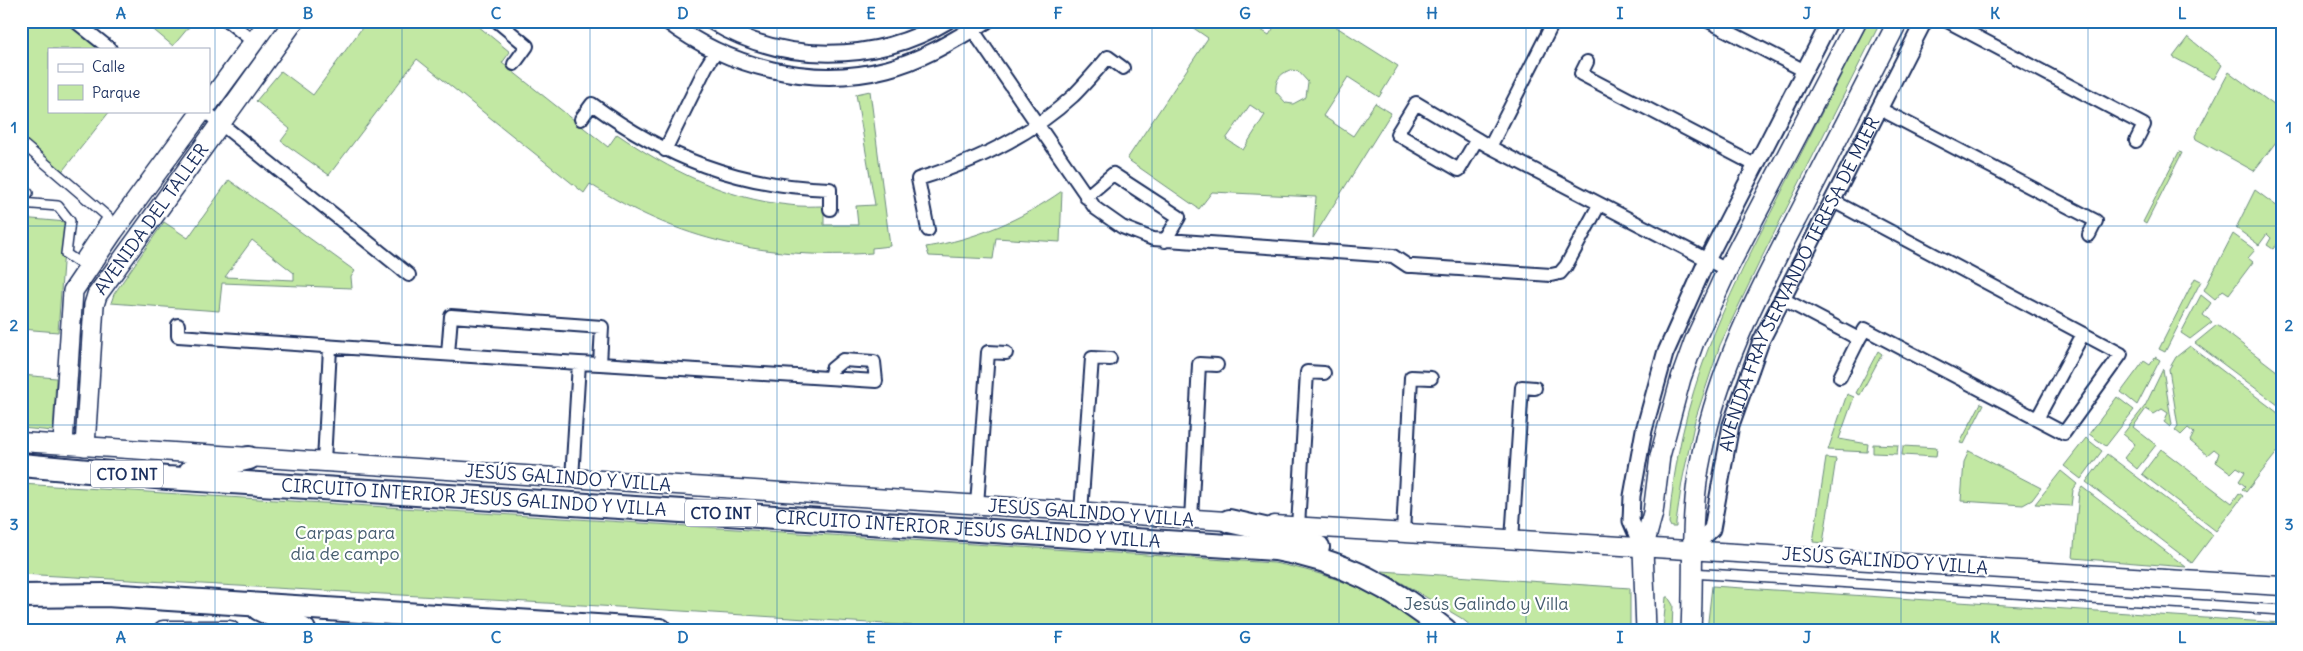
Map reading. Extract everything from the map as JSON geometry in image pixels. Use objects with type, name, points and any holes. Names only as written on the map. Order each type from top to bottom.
[{"type":"highway","points":[[167,478],[249,458]]},
{"type":"highway","name":"CIRCUITO INTERIOR JESÚS GALINDO Y VILLA","points":[[21,465],[167,478],[1254,547],[1310,555],[1337,564],[1370,579],[1403,598],[1445,630]]},
{"type":"highway","points":[[1229,521],[1308,541],[1336,556],[1370,579]]},
{"type":"highway","points":[[21,596],[106,595],[660,630]]},
{"type":"highway","points":[[246,604],[304,630]]},
{"type":"main road","points":[[210,102],[268,21]]},
{"type":"main road","name":"AVENIDA DEL TALLER","points":[[85,446],[94,305],[97,295],[294,21]]},
{"type":"main road","points":[[1646,630],[1643,549],[1653,513],[1660,456],[1681,378],[1694,342],[1727,270],[1857,21]]},
{"type":"main road","name":"AVENIDA FRAY SERVANDO TERESA DE MIER","points":[[1691,630],[1691,549],[1695,494],[1701,454],[1725,366],[1764,281],[1898,21]]},
{"type":"main road","name":"AVENIDA DEL TALLER","points":[[63,444],[73,291],[198,113]]},
{"type":"main road","name":"JESÚS GALINDO Y VILLA","points":[[21,442],[1643,549],[1691,549],[2282,586]]},
{"type":"main road","points":[[163,630],[230,630]]},
{"type":"street","points":[[75,21],[109,48]]},
{"type":"street","points":[[228,21],[254,42]]},
{"type":"street","points":[[496,21],[527,46],[514,64]]},
{"type":"street","points":[[711,21],[749,40],[778,48],[807,52],[854,52],[908,40],[946,21]]},
{"type":"street","points":[[669,22],[716,51],[762,68],[793,74],[827,76],[856,75],[909,62],[931,53],[986,21]]},
{"type":"street","points":[[1490,148],[1554,21]]},
{"type":"street","points":[[1708,21],[1805,72]]},
{"type":"street","points":[[1643,549],[1631,521],[1632,496],[1644,430],[1654,389],[1670,342],[1707,260],[1830,21]]},
{"type":"street","name":"AVENIDA FRAY SERVANDO TERESA DE MIER","points":[[1691,549],[1712,529],[1724,459],[1736,409],[1757,349],[1781,298],[1833,201],[1924,21]]},
{"type":"street","points":[[1947,21],[2144,125],[2136,141]]},
{"type":"street","points":[[972,29],[1086,197],[1102,215],[1122,227],[1142,235],[1165,241],[1393,256],[1408,266],[1551,275],[1560,273],[1572,257],[1599,204]]},
{"type":"street","points":[[665,150],[706,67],[716,51]]},
{"type":"street","points":[[854,52],[856,75]]},
{"type":"street","points":[[928,230],[918,179],[971,161],[1036,124],[1074,96],[1108,56],[1123,68]]},
{"type":"street","points":[[1587,62],[1581,74],[1757,166]]},
{"type":"street","points":[[1477,139],[1460,170],[1397,134],[1416,103],[1477,139],[1490,148],[1727,270]]},
{"type":"street","points":[[581,119],[592,104],[620,124],[665,150],[704,167],[754,182],[780,186],[830,189],[830,209]]},
{"type":"street","points":[[1880,108],[2096,221],[2089,235]]},
{"type":"street","points":[[198,113],[221,124],[409,275]]},
{"type":"street","points":[[21,165],[24,145],[108,217],[78,262],[66,254],[70,220],[58,206],[21,202]]},
{"type":"street","points":[[1086,197],[1113,174],[1179,217],[1165,241]]},
{"type":"street","points":[[21,186],[28,193],[21,202]]},
{"type":"street","points":[[1833,201],[2121,354],[2064,433],[1864,329],[1840,377]]},
{"type":"street","points":[[1781,298],[1859,339]]},
{"type":"street","points":[[448,354],[451,316],[602,327],[600,364]]},
{"type":"street","points":[[178,326],[178,336],[330,348],[830,378]]},
{"type":"street","points":[[2037,419],[2083,334]]},
{"type":"street","points":[[324,461],[330,348]]},
{"type":"street","points":[[977,506],[988,352],[1006,352]]},
{"type":"street","points":[[1081,512],[1092,358],[1110,359]]},
{"type":"street","points":[[572,479],[578,363]]},
{"type":"street","points":[[1191,520],[1199,364],[1217,365]]},
{"type":"street","points":[[1298,527],[1307,372],[1324,372]]},
{"type":"street","points":[[1403,533],[1411,377],[1431,378]]},
{"type":"street","points":[[1512,540],[1522,387],[1535,388]]},
{"type":"street","name":"JESÚS GALINDO Y VILLA","points":[[1691,573],[2282,610]]},
{"type":"green space","points":[[21,21],[66,21],[100,48],[48,48],[48,112],[109,112],[60,174],[21,143]]},
{"type":"green space","points":[[143,21],[194,21],[173,46]]},
{"type":"green space","points":[[367,21],[472,21],[510,52],[502,63],[608,147],[617,134],[678,171],[720,189],[765,202],[798,206],[824,206],[824,225],[858,225],[856,206],[875,205],[856,94],[870,91],[890,246],[872,248],[872,253],[833,254],[796,253],[725,243],[657,220],[623,204],[590,184],[584,193],[417,59],[329,175],[281,141],[290,129],[256,101],[281,71],[313,95]]},
{"type":"green space","points":[[1196,21],[1247,21],[1269,35],[1278,21],[1327,21],[1398,66],[1379,97],[1348,77],[1323,116],[1353,136],[1375,103],[1391,113],[1313,238],[1316,197],[1212,192],[1199,209],[1127,159],[1208,38],[1192,27]],"holes":[[[1290,70],[1298,71],[1308,82],[1306,97],[1293,104],[1286,103],[1276,92],[1278,78]],[[1250,105],[1265,115],[1243,150],[1226,139]]]},
{"type":"green space","points":[[1869,21],[1881,21],[1760,261],[1720,345],[1695,420],[1682,482],[1676,527],[1671,527],[1669,523],[1674,477],[1683,433],[1707,352],[1740,274]]},
{"type":"green space","points":[[2188,37],[2222,65],[2214,79],[2173,57]]},
{"type":"green space","points":[[2229,72],[2282,111],[2282,140],[2279,138],[2254,171],[2196,139],[2195,136]]},
{"type":"green space","points":[[2179,152],[2182,153],[2146,224],[2143,222]]},
{"type":"green space","points":[[229,180],[355,271],[351,277],[352,288],[222,283],[219,311],[111,303],[114,294],[164,222],[188,238]],"holes":[[[252,240],[294,273],[294,280],[225,277]]]},
{"type":"green space","points":[[2255,190],[2282,210],[2282,238],[2273,249],[2267,245],[2271,238],[2267,234],[2259,245],[2236,228]]},
{"type":"green space","points":[[1062,191],[1060,242],[996,238],[993,259],[929,256],[926,247],[963,239],[997,227],[1030,211]]},
{"type":"green space","points":[[21,218],[66,222],[58,332],[21,329]]},
{"type":"green space","points":[[2233,234],[2255,250],[2248,258],[2253,262],[2229,294],[2223,290],[2215,299],[2204,290]]},
{"type":"green space","points":[[2195,278],[2201,281],[2165,352],[2159,349]]},
{"type":"green space","points":[[2201,295],[2211,303],[2203,315],[2212,322],[2190,339],[2181,333]]},
{"type":"green space","points":[[2217,325],[2282,375],[2282,408],[2195,343]]},
{"type":"green space","points":[[2190,346],[2282,416],[2282,446],[2246,492],[2242,489],[2245,486],[2239,481],[2245,472],[2237,467],[2231,473],[2216,462],[2219,453],[2214,449],[2207,455],[2190,441],[2194,433],[2188,428],[2181,435],[2175,430],[2178,426],[2169,369],[2176,357]]},
{"type":"green space","points":[[1878,351],[1882,354],[1860,395],[1856,393]]},
{"type":"green space","points":[[2155,357],[2160,360],[2137,405],[2121,392],[2144,361],[2150,365]]},
{"type":"green space","points":[[2163,369],[2172,425],[2170,427],[2164,422],[2168,413],[2162,409],[2154,414],[2146,409],[2133,427],[2156,445],[2137,469],[2124,458],[2135,444],[2123,434],[2145,406]]},
{"type":"green space","points":[[21,375],[56,378],[53,431],[21,428]]},
{"type":"green space","points":[[1847,394],[1854,397],[1839,439],[1868,444],[1867,452],[1828,450]]},
{"type":"green space","points":[[2117,397],[2134,410],[2106,446],[2089,434]]},
{"type":"green space","points":[[1981,403],[1984,404],[1964,444],[1960,443]]},
{"type":"green space","points":[[2086,438],[2102,451],[2081,479],[2064,466]]},
{"type":"green space","points":[[1873,444],[1898,445],[1897,454],[1873,453]]},
{"type":"green space","points":[[1903,446],[1937,448],[1936,457],[1902,455]]},
{"type":"green space","points":[[2161,449],[2232,503],[2239,493],[2243,496],[2216,531],[2142,474]]},
{"type":"green space","points":[[1969,451],[2041,488],[2032,500],[2023,505],[1961,501],[1964,462]]},
{"type":"green space","points":[[2107,454],[2213,535],[2192,563],[2086,482]]},
{"type":"green space","points":[[1826,458],[1836,459],[1823,543],[1813,542]]},
{"type":"green space","points":[[2061,471],[2077,484],[2073,490],[2071,506],[2035,504]]},
{"type":"green space","name":"Jesús Galindo y Villa","points":[[21,484],[1274,563],[1315,572],[1355,586],[1393,605],[1428,630],[979,630],[618,607],[21,574]]},
{"type":"green space","points":[[2082,487],[2186,567],[2073,558],[2079,492]]},
{"type":"green space","name":"Jesús Galindo y Villa","points":[[1382,571],[1630,588],[1630,630],[1476,630],[1461,618]]},
{"type":"green space","points":[[1712,586],[2282,623],[2282,630],[1707,630]]},
{"type":"green space","points":[[1666,597],[1668,597],[1673,605],[1672,630],[1663,630]]},
{"type":"park label","name":"Carpas para dia de campo","points":[[345,543]]}]
